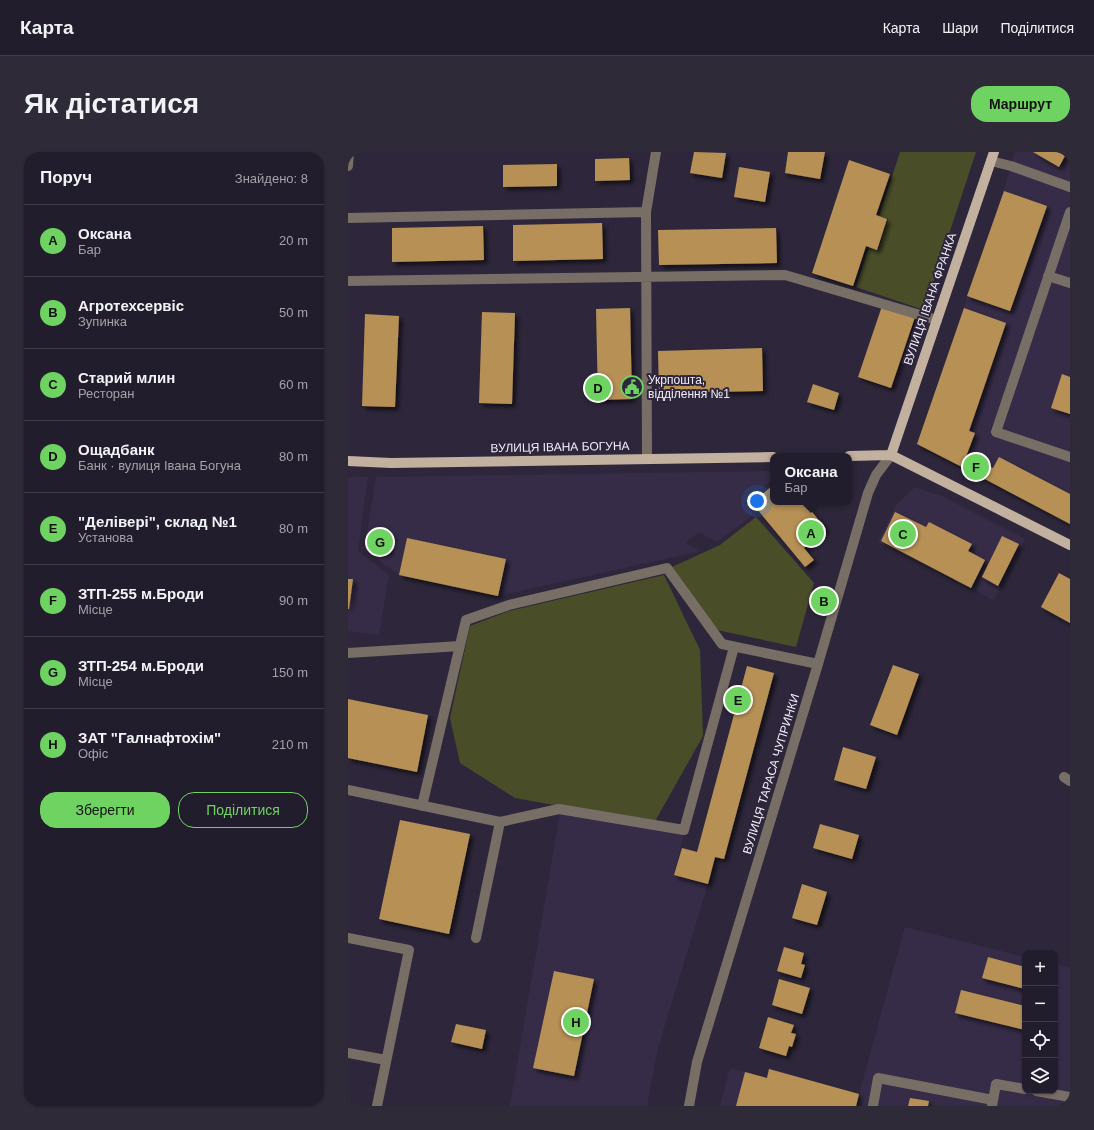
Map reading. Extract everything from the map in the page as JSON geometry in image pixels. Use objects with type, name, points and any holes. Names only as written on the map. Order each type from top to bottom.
[{"type":"main road","name":"ВУЛИЦЯ ІВАНА ФРАНКА","points":[[891,455],[992,156]]},
{"type":"main road","points":[[852,456],[891,455],[1070,545]]},
{"type":"main road","name":"ВУЛИЦЯ ІВАНА БОГУНА","points":[[348,461],[391,463],[770,457]]},
{"type":"street","points":[[348,166],[349,152]]},
{"type":"street","points":[[647,459],[646,212],[656,152]]},
{"type":"street","points":[[992,156],[1011,166],[1070,187]]},
{"type":"street","points":[[348,218],[646,212]]},
{"type":"street","points":[[1070,212],[996,432],[1070,457]]},
{"type":"street","points":[[348,281],[785,275],[937,320]]},
{"type":"street","points":[[1048,276],[1070,283]]},
{"type":"street","name":"ВУЛИЦЯ ТАРАСА ЧУПРИНКИ","points":[[689,1106],[697,1062],[818,664],[868,493],[876,475],[891,455]]},
{"type":"street","points":[[422,806],[466,620],[509,605],[667,568],[722,644],[818,664]]},
{"type":"street","points":[[348,653],[460,646]]},
{"type":"street","points":[[348,790],[500,822],[559,809],[684,830],[734,647]]},
{"type":"street","points":[[476,938],[500,822]]},
{"type":"street","points":[[348,938],[409,950],[377,1106]]},
{"type":"street","points":[[348,1052],[386,1060]]},
{"type":"street","points":[[873,1106],[878,1078],[993,1103],[996,1084],[1022,1088]]},
{"type":"street","points":[[1053,1094],[1070,1097]]},
{"type":"shaded area","points":[[1015,152],[1070,152],[1070,524],[917,444],[1007,180]]},
{"type":"shaded area","points":[[770,471],[770,481],[744,503],[754,514],[717,542],[699,532],[685,543],[701,551],[498,596],[407,539],[399,575],[364,550],[376,477]]},
{"type":"shaded area","points":[[348,477],[368,477],[358,551],[389,575],[379,635],[348,631]]},
{"type":"shaded area","points":[[915,487],[942,496],[1025,539],[994,600],[878,542],[896,505]]},
{"type":"shaded area","points":[[560,812],[684,833],[674,875],[708,884],[657,1051],[647,1106],[510,1106]]},
{"type":"shaded area","points":[[905,927],[1022,956],[1022,1094],[1058,1094],[1058,965],[1070,968],[1070,1106],[720,1106],[730,1068],[766,1077],[769,1068],[859,1094]]},
{"type":"green space","points":[[900,152],[976,152],[924,310],[856,287],[869,247],[878,250],[888,219],[879,216]]},
{"type":"green space","points":[[756,517],[814,583],[796,647],[717,630],[672,567],[720,545]]},
{"type":"green space","points":[[664,575],[700,650],[703,736],[654,823],[515,798],[460,763],[450,718],[470,626],[509,611]]},
{"type":"building","points":[[694,152],[726,153],[722,178],[690,173]]},
{"type":"building","points":[[788,152],[825,152],[820,179],[785,173]]},
{"type":"building","points":[[1033,152],[1067,152],[1059,167]]},
{"type":"building","points":[[629,158],[630,180],[595,181],[595,159]]},
{"type":"building","points":[[849,160],[890,174],[876,215],[887,219],[877,250],[866,246],[853,286],[812,273]]},
{"type":"building","points":[[557,164],[557,186],[503,187],[503,165]]},
{"type":"building","points":[[739,167],[770,172],[765,202],[734,197]]},
{"type":"building","points":[[1004,191],[1047,206],[1010,311],[967,296]]},
{"type":"building","points":[[602,223],[603,259],[513,261],[513,225]]},
{"type":"building","points":[[483,226],[484,260],[392,262],[392,228]]},
{"type":"building","points":[[776,228],[777,263],[659,265],[658,230]]},
{"type":"building","points":[[882,306],[915,317],[891,388],[858,377]]},
{"type":"building","points":[[630,308],[632,399],[598,400],[596,309]]},
{"type":"building","points":[[964,308],[1006,323],[969,431],[975,433],[962,467],[917,444]]},
{"type":"building","points":[[482,312],[515,313],[512,404],[479,403]]},
{"type":"building","points":[[365,314],[399,316],[395,407],[362,406]]},
{"type":"building","points":[[762,348],[763,391],[659,393],[658,351]]},
{"type":"building","points":[[1062,374],[1070,377],[1070,414],[1051,408]]},
{"type":"building","points":[[813,384],[839,393],[834,410],[807,402]]},
{"type":"building","points":[[970,456],[993,468],[999,457],[1070,494],[1070,524],[964,468]]},
{"type":"building","points":[[770,488],[770,505],[806,505],[826,529],[804,548],[814,560],[805,567],[752,503]]},
{"type":"building","points":[[895,512],[926,527],[929,522],[972,544],[968,551],[985,560],[971,588],[881,541]]},
{"type":"building","points":[[372,531],[392,535],[388,553],[368,549]]},
{"type":"building","points":[[1002,536],[1019,544],[998,586],[982,577]]},
{"type":"building","points":[[407,538],[506,559],[498,596],[399,575]]},
{"type":"building","points":[[1059,573],[1070,579],[1070,623],[1041,607]]},
{"type":"building","points":[[348,579],[353,579],[349,609],[348,609]]},
{"type":"building","points":[[893,665],[919,674],[897,735],[870,725]]},
{"type":"building","points":[[747,666],[774,673],[724,859],[715,857],[708,884],[674,875],[682,848],[697,852]]},
{"type":"building","points":[[348,699],[428,715],[417,772],[348,758]]},
{"type":"building","points":[[843,747],[876,757],[866,789],[834,780]]},
{"type":"building","points":[[400,820],[470,834],[449,934],[379,919]]},
{"type":"building","points":[[820,824],[859,835],[852,859],[813,848]]},
{"type":"building","points":[[802,884],[827,892],[817,925],[792,918]]},
{"type":"building","points":[[784,947],[804,953],[801,964],[805,965],[801,978],[777,971]]},
{"type":"building","points":[[988,957],[1022,966],[1022,988],[982,978]]},
{"type":"building","points":[[554,971],[594,979],[574,1076],[533,1068]]},
{"type":"building","points":[[779,979],[810,988],[802,1014],[772,1005]]},
{"type":"building","points":[[961,990],[1022,1005],[1022,1029],[955,1013]]},
{"type":"building","points":[[768,1017],[794,1025],[791,1033],[796,1034],[792,1047],[789,1046],[786,1056],[759,1048]]},
{"type":"building","points":[[456,1024],[486,1030],[482,1049],[451,1042]]},
{"type":"building","points":[[769,1069],[859,1094],[856,1106],[736,1106],[745,1072],[767,1078]]},
{"type":"building","points":[[910,1098],[929,1101],[928,1106],[908,1106]]},
{"type":"place","name":"Укрпошта, відділення №1","points":[[632,387]]},
{"type":"place","name":"Ощадбанк","points":[[598,388]]},
{"type":"place","name":"ЗТП-255 м.Броди","points":[[976,467]]},
{"type":"place","name":"Оксана","points":[[811,533]]},
{"type":"place","name":"Старий млин","points":[[903,534]]},
{"type":"place","name":"ЗТП-254 м.Броди","points":[[380,542]]},
{"type":"place","name":"Агротехсервіс","points":[[824,601]]},
{"type":"place","name":"\"Делівері\", склад №1","points":[[738,700]]},
{"type":"place","name":"ЗАТ \"Галнафтохім\"","points":[[576,1022]]}]
